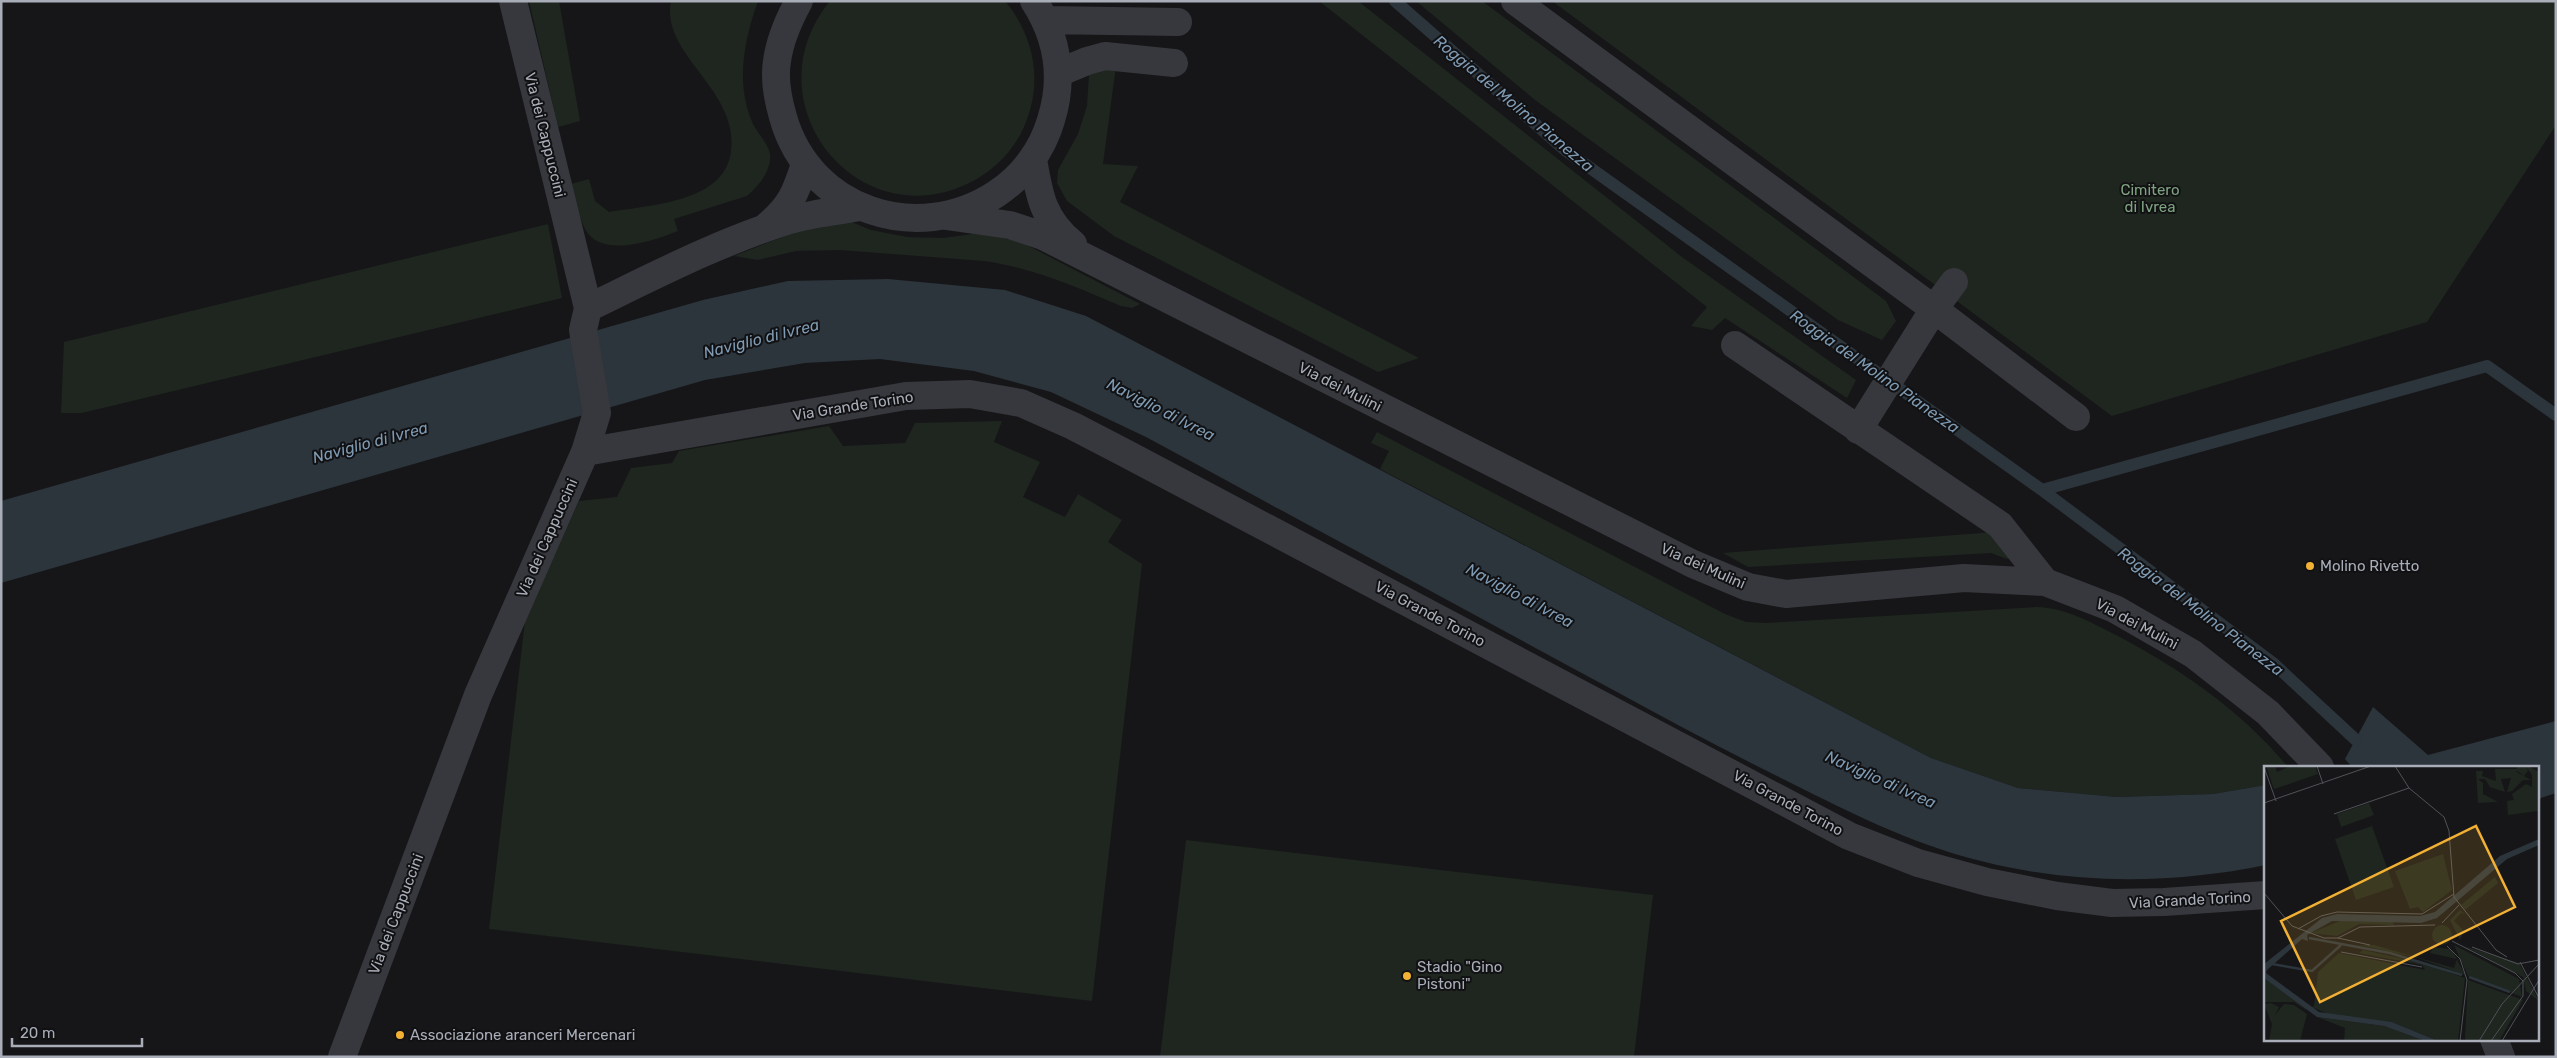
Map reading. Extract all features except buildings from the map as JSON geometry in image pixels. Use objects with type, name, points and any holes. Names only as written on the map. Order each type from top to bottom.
[{"type":"street","name":"Via dei Cappuccini","points":[[342,1057],[478,695],[586,452],[597,413],[586,319],[513,1]]},
{"type":"street","points":[[799,1],[785,28],[776,63],[777,99],[787,133],[805,164],[830,189],[861,208],[888,216],[917,219],[946,216],[979,205],[1009,185],[1033,159],[1048,133],[1056,103],[1058,73],[1055,46],[1040,10],[1178,22]]},
{"type":"street","points":[[1515,1],[1934,309],[2076,417]]},
{"type":"street","points":[[1058,73],[1087,60],[1105,56],[1174,63]]},
{"type":"street","name":"Via dei Mulini","points":[[1033,159],[1039,196],[1048,218],[1063,236],[1092,259]]},
{"type":"street","points":[[763,229],[782,214],[795,196],[805,164]]},
{"type":"street","points":[[586,319],[682,263],[763,229],[814,214],[861,208]]},
{"type":"street","name":"Via dei Mulini","points":[[946,216],[1010,225],[1043,236],[1092,259],[1385,410],[1693,564],[1748,587],[1786,594],[1964,578],[2045,582],[2115,609],[2193,654],[2268,713],[2316,762]]},
{"type":"street","points":[[1864,421],[1934,309],[1954,282]]},
{"type":"street","points":[[1735,345],[1864,421],[2000,525],[2045,582]]},
{"type":"street","name":"Via Grande Torino","points":[[586,452],[906,396],[970,394],[1021,403],[1074,426],[1849,836],[1918,863],[1986,882],[2057,896],[2112,903],[2164,902],[2264,895]]},
{"type":"street","points":[[2494,1040],[2500,1057]]},
{"type":"green space","points":[[529,1],[559,1],[580,121],[558,127]]},
{"type":"green space","points":[[671,1],[758,1],[746,47],[743,78],[744,94],[753,124],[769,150],[769,166],[760,183],[747,196],[674,219],[678,231],[642,243],[615,245],[603,243],[593,238],[585,229],[571,184],[589,179],[595,201],[609,212],[664,203],[700,191],[715,181],[726,168],[731,151],[730,129],[723,109],[677,38],[671,20]]},
{"type":"green space","points":[[830,1],[1005,1],[1014,13],[1027,39],[1034,67],[1033,96],[1030,110],[1022,131],[1010,151],[994,167],[975,180],[932,195],[892,193],[857,178],[828,152],[809,119],[801,81],[808,41]]},
{"type":"green space","points":[[1319,1],[1358,1],[1682,257],[1856,380],[1847,398],[1725,318],[1712,330],[1691,326],[1707,307]]},
{"type":"green space","points":[[1416,1],[1482,1],[1886,301],[1896,321],[1882,340],[1838,320],[1535,100]]},
{"type":"green space","name":"Cimitero di Ivrea","points":[[1552,1],[2556,1],[2556,125],[2427,322],[2112,416]]},
{"type":"green space","points":[[1096,66],[1116,66],[1103,164],[1138,166],[1120,202],[1419,358],[1378,372],[1114,236],[1067,201],[1057,183],[1058,170],[1078,134],[1087,106],[1089,75]]},
{"type":"green space","points":[[844,219],[871,230],[907,237],[943,238],[972,234],[995,235],[1023,243],[1140,304],[1132,308],[1121,306],[1037,273],[984,261],[840,250],[796,251],[758,260],[734,256],[821,222]]},
{"type":"green space","points":[[548,224],[562,298],[82,413],[61,413],[64,342]]},
{"type":"green space","points":[[1002,421],[994,442],[1040,462],[1023,497],[1065,517],[1078,494],[1122,520],[1108,542],[1142,564],[1092,1001],[489,929],[525,621],[579,501],[617,497],[631,468],[672,463],[679,451],[829,426],[843,446],[905,443],[915,423]]},
{"type":"green space","points":[[1377,432],[1725,614],[1746,622],[1766,623],[2037,607],[2057,610],[2076,616],[2137,646],[2207,691],[2250,727],[2287,766],[2264,766],[2264,785],[2213,794],[2117,797],[2018,788],[1931,758],[1380,469],[1389,451],[1371,443]]},
{"type":"green space","points":[[1994,532],[2015,555],[2007,559],[1991,553],[1748,567],[1723,553]]},
{"type":"green space","name":"Stadio \"Gino Pistoni\"","points":[[1186,840],[1653,895],[1634,1057],[1160,1057]]},
{"type":"water","name":"Naviglio di Ivrea","points":[[888,279],[1005,290],[1086,316],[1931,758],[2018,788],[2117,797],[2213,794],[2264,785],[2264,865],[2196,876],[2126,879],[2090,878],[2020,870],[1961,856],[1915,840],[1847,811],[1710,742],[1146,437],[1051,392],[974,371],[880,359],[805,363],[705,380],[1,583],[1,501],[703,300],[788,281]]},
{"type":"water","points":[[2373,707],[2428,755],[2556,721],[2556,793],[2540,798],[2540,766],[2351,766],[2345,759]]},
{"type":"waterway","name":"Roggia del Molino Pianezza","points":[[1395,1],[1565,150],[2042,490],[2273,663],[2356,740]]},
{"type":"waterway","points":[[2042,490],[2487,366],[2556,415]]},
{"type":"place","name":"Molino Rivetto","points":[[2310,566]]},
{"type":"place","name":"Stadio \"Gino Pistoni\"","points":[[1407,976]]},
{"type":"place","name":"Associazione aranceri Mercenari","points":[[400,1035]]}]
